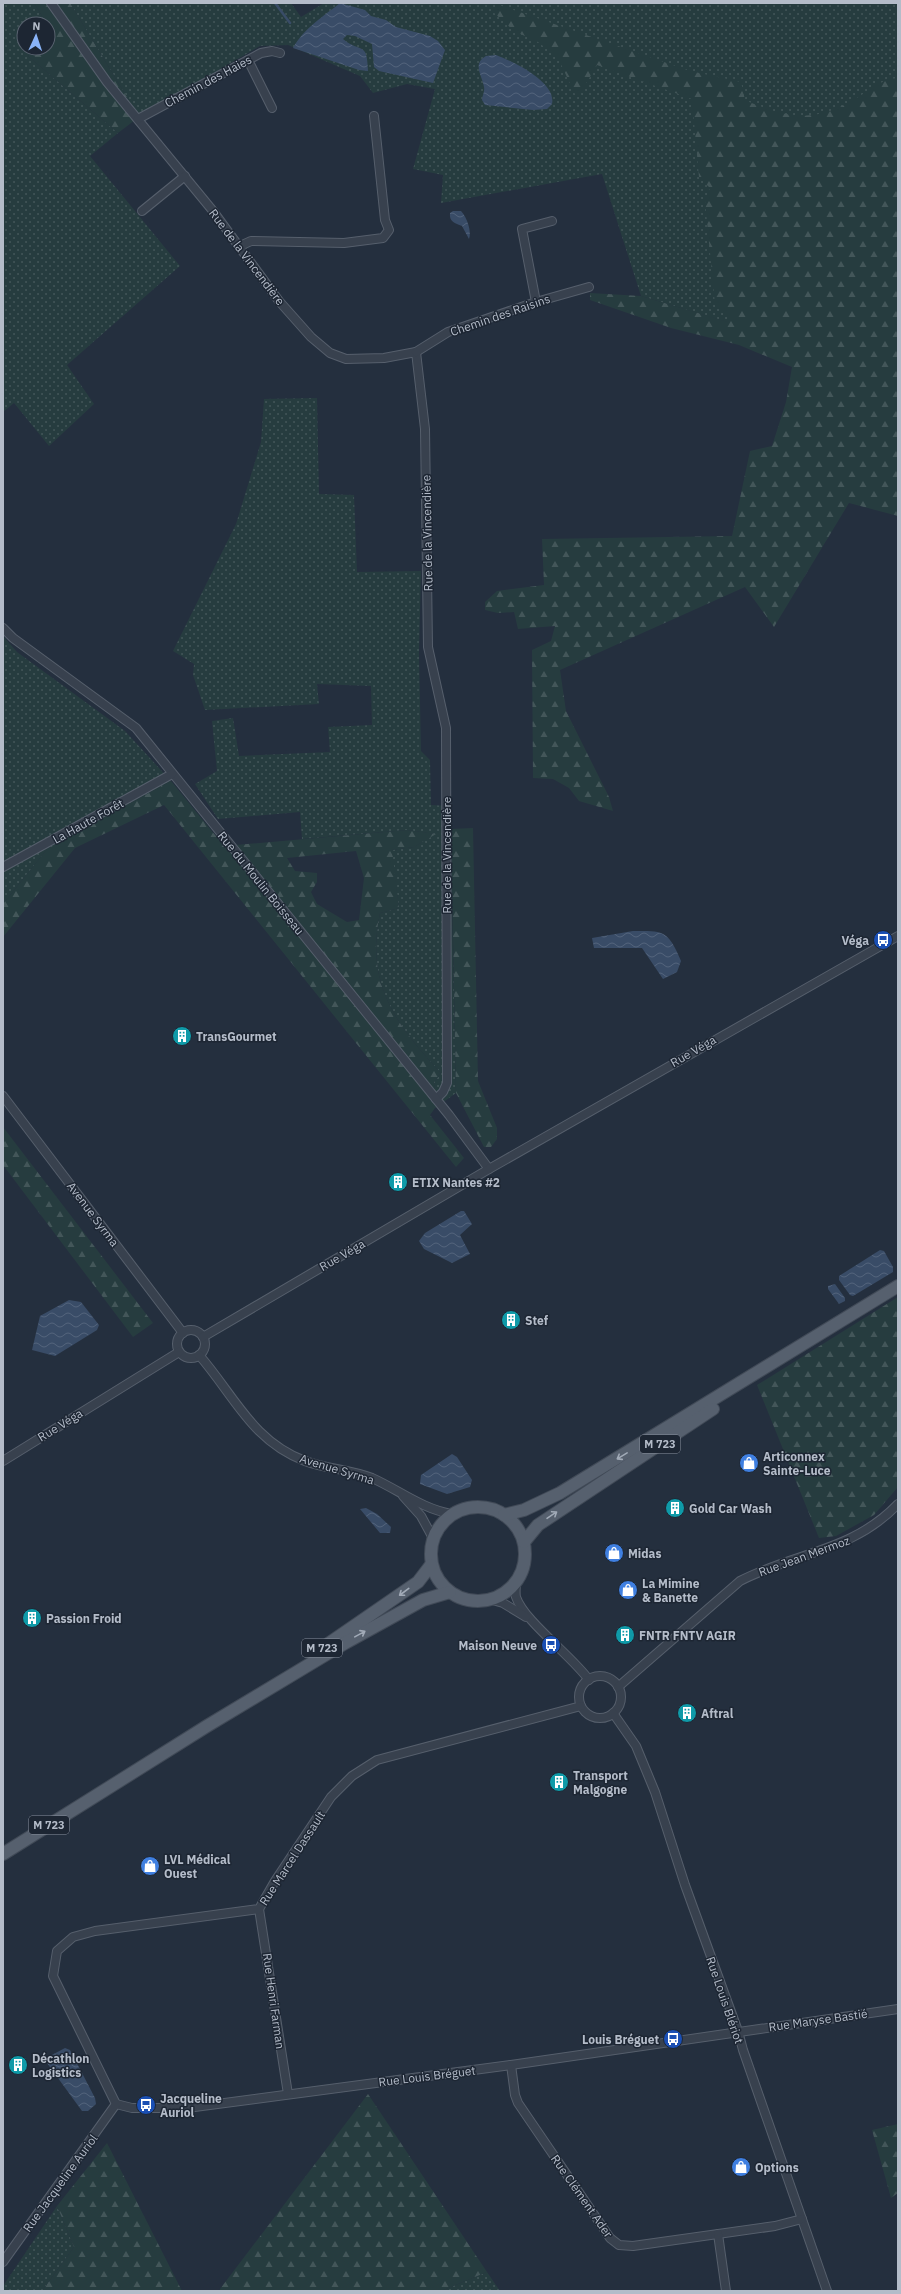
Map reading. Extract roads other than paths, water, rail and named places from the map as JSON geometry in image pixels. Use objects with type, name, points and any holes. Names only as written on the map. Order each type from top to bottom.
[{"type":"main road","name":"M 723","points":[[504,1514],[524,1510],[560,1493],[898,1286]]},
{"type":"main road","name":"M 723","points":[[524,1542],[538,1525],[735,1395],[798,1348]]},
{"type":"main road","points":[[481,1506],[504,1514],[514,1524],[524,1542],[525,1556],[523,1569],[516,1582],[506,1592],[489,1599],[470,1600],[450,1592],[438,1580],[432,1565],[430,1552],[433,1538],[438,1527],[452,1514],[468,1507],[481,1506]]},
{"type":"main road","name":"M 723","points":[[207,1726],[392,1602],[418,1582],[432,1565]]},
{"type":"main road","name":"M 723","points":[[3,1854],[207,1726],[386,1620],[428,1598],[450,1592]]},
{"type":"street","name":"Rue de la Vincendière","points":[[51,3],[107,82],[185,176],[240,246],[279,301],[311,337],[330,354],[346,359],[384,358],[416,352],[425,429],[428,646],[446,728],[447,1083],[443,1092],[436,1099]]},
{"type":"street","name":"Chemin des Haies","points":[[138,119],[261,53],[272,51],[280,53]]},
{"type":"street","points":[[248,60],[272,108]]},
{"type":"street","points":[[240,246],[251,240],[344,243],[383,238],[389,230],[385,220],[374,116]]},
{"type":"street","points":[[142,211],[185,176]]},
{"type":"street","points":[[536,302],[522,229],[552,221]]},
{"type":"street","name":"Chemin des Raisins","points":[[416,352],[448,332],[536,302],[589,287]]},
{"type":"street","name":"Rue du Moulin Boisseau","points":[[3,628],[13,638],[136,728],[436,1099],[490,1169]]},
{"type":"street","name":"La Haute Forêt","points":[[3,867],[172,774]]},
{"type":"street","name":"Rue Véga","points":[[203,1338],[240,1314],[482,1173],[898,936]]},
{"type":"street","name":"Avenue Syrma","points":[[3,1096],[183,1333]]},
{"type":"street","points":[[192,1330],[203,1338],[204,1349],[199,1355],[190,1358],[179,1352],[177,1344],[183,1333],[192,1330]]},
{"type":"street","name":"Rue Véga","points":[[3,1461],[179,1352]]},
{"type":"street","name":"Avenue Syrma","points":[[199,1355],[252,1425],[270,1444],[306,1461],[362,1474],[399,1491],[431,1510],[452,1514]]},
{"type":"street","name":"Avenue Syrma","points":[[399,1491],[421,1516],[433,1538]]},
{"type":"street","name":"Rue Jean Mermoz","points":[[618,1687],[740,1581],[782,1562],[839,1545],[868,1530],[898,1504]]},
{"type":"street","points":[[516,1582],[515,1591],[518,1602],[536,1625]]},
{"type":"street","points":[[489,1599],[508,1605],[536,1625],[578,1665],[589,1680]]},
{"type":"street","points":[[600,1676],[606,1677],[618,1687],[621,1692],[620,1704],[613,1714],[608,1717],[596,1718],[585,1712],[581,1706],[579,1695],[584,1684],[589,1680],[600,1676]]},
{"type":"street","name":"Rue Marcel Dassault","points":[[116,2104],[53,1976],[57,1951],[73,1937],[95,1931],[259,1909],[275,1881],[332,1797],[352,1776],[377,1760],[581,1706]]},
{"type":"street","name":"Rue Louis Blériot","points":[[613,1714],[636,1746],[655,1792],[685,1885],[738,2032],[827,2291]]},
{"type":"street","name":"Rue Henri Farman","points":[[259,1909],[288,2094]]},
{"type":"street","name":"Rue Maryse Bastié","points":[[738,2032],[898,2009]]},
{"type":"street","name":"Rue Louis Bréguet","points":[[116,2104],[132,2108],[187,2108],[511,2065],[738,2032]]},
{"type":"street","name":"Rue Clément Ader","points":[[511,2065],[515,2095],[518,2103],[614,2242],[619,2245],[633,2246],[718,2234],[802,2219]]},
{"type":"street","name":"Rue Jacqueline Auriol","points":[[3,2262],[116,2104]]},
{"type":"street","points":[[718,2234],[726,2291]]},
{"type":"water","points":[[340,3],[365,10],[371,16],[386,20],[396,27],[430,36],[438,41],[445,50],[433,83],[379,71],[374,67],[372,44],[355,36],[347,35],[343,39],[364,51],[368,71],[359,70],[293,48],[308,29]]},
{"type":"water","points":[[496,55],[522,67],[541,80],[548,88],[552,96],[552,104],[547,109],[533,110],[485,105],[482,100],[484,89],[479,66],[482,59],[486,56]]},
{"type":"water","points":[[453,211],[461,211],[465,217],[469,229],[469,239],[462,226],[455,223],[450,218],[450,213]]},
{"type":"water","points":[[633,931],[652,931],[664,934],[672,943],[681,961],[677,972],[663,979],[642,948],[594,948],[592,938]]},
{"type":"water","points":[[461,1211],[464,1211],[472,1224],[460,1235],[470,1254],[452,1263],[424,1249],[419,1241],[425,1233]]},
{"type":"water","points":[[880,1250],[884,1251],[893,1267],[893,1272],[853,1296],[850,1295],[839,1280],[839,1276]]},
{"type":"water","points":[[835,1284],[845,1298],[845,1301],[839,1304],[828,1289],[828,1286]]},
{"type":"water","points":[[69,1300],[81,1302],[99,1325],[97,1330],[55,1356],[32,1350],[40,1316]]},
{"type":"water","points":[[452,1454],[457,1457],[472,1480],[470,1487],[447,1494],[420,1484],[421,1475]]},
{"type":"water","points":[[366,1508],[377,1514],[391,1527],[390,1533],[380,1533],[360,1509]]},
{"type":"water","points":[[65,2048],[70,2050],[95,2098],[96,2104],[88,2111],[82,2111],[47,2063],[50,2056]]},
{"type":"waterway","points":[[275,3],[290,23]]},
{"type":"place","name":"Véga","points":[[883,940]]},
{"type":"place","name":"TransGourmet","points":[[182,1036]]},
{"type":"place","name":"ETIX Nantes #2","points":[[398,1182]]},
{"type":"place","name":"Stef","points":[[511,1320]]},
{"type":"place","name":"Articonnex Sainte-Luce","points":[[749,1463]]},
{"type":"place","name":"Gold Car Wash","points":[[675,1508]]},
{"type":"place","name":"Midas","points":[[614,1553]]},
{"type":"place","name":"La Mimine & Banette","points":[[628,1590]]},
{"type":"place","name":"Passion Froid","points":[[32,1618]]},
{"type":"place","name":"FNTR FNTV AGIR","points":[[625,1635]]},
{"type":"place","name":"Maison Neuve","points":[[551,1645]]},
{"type":"place","name":"Aftral","points":[[687,1713]]},
{"type":"place","name":"Transport Malgogne","points":[[559,1782]]},
{"type":"place","name":"LVL Médical Ouest","points":[[150,1866]]},
{"type":"place","name":"Louis Bréguet","points":[[673,2039]]},
{"type":"place","name":"Décathlon Logistics","points":[[18,2065]]},
{"type":"place","name":"Jacqueline Auriol","points":[[146,2105]]},
{"type":"place","name":"Options","points":[[741,2167]]}]
